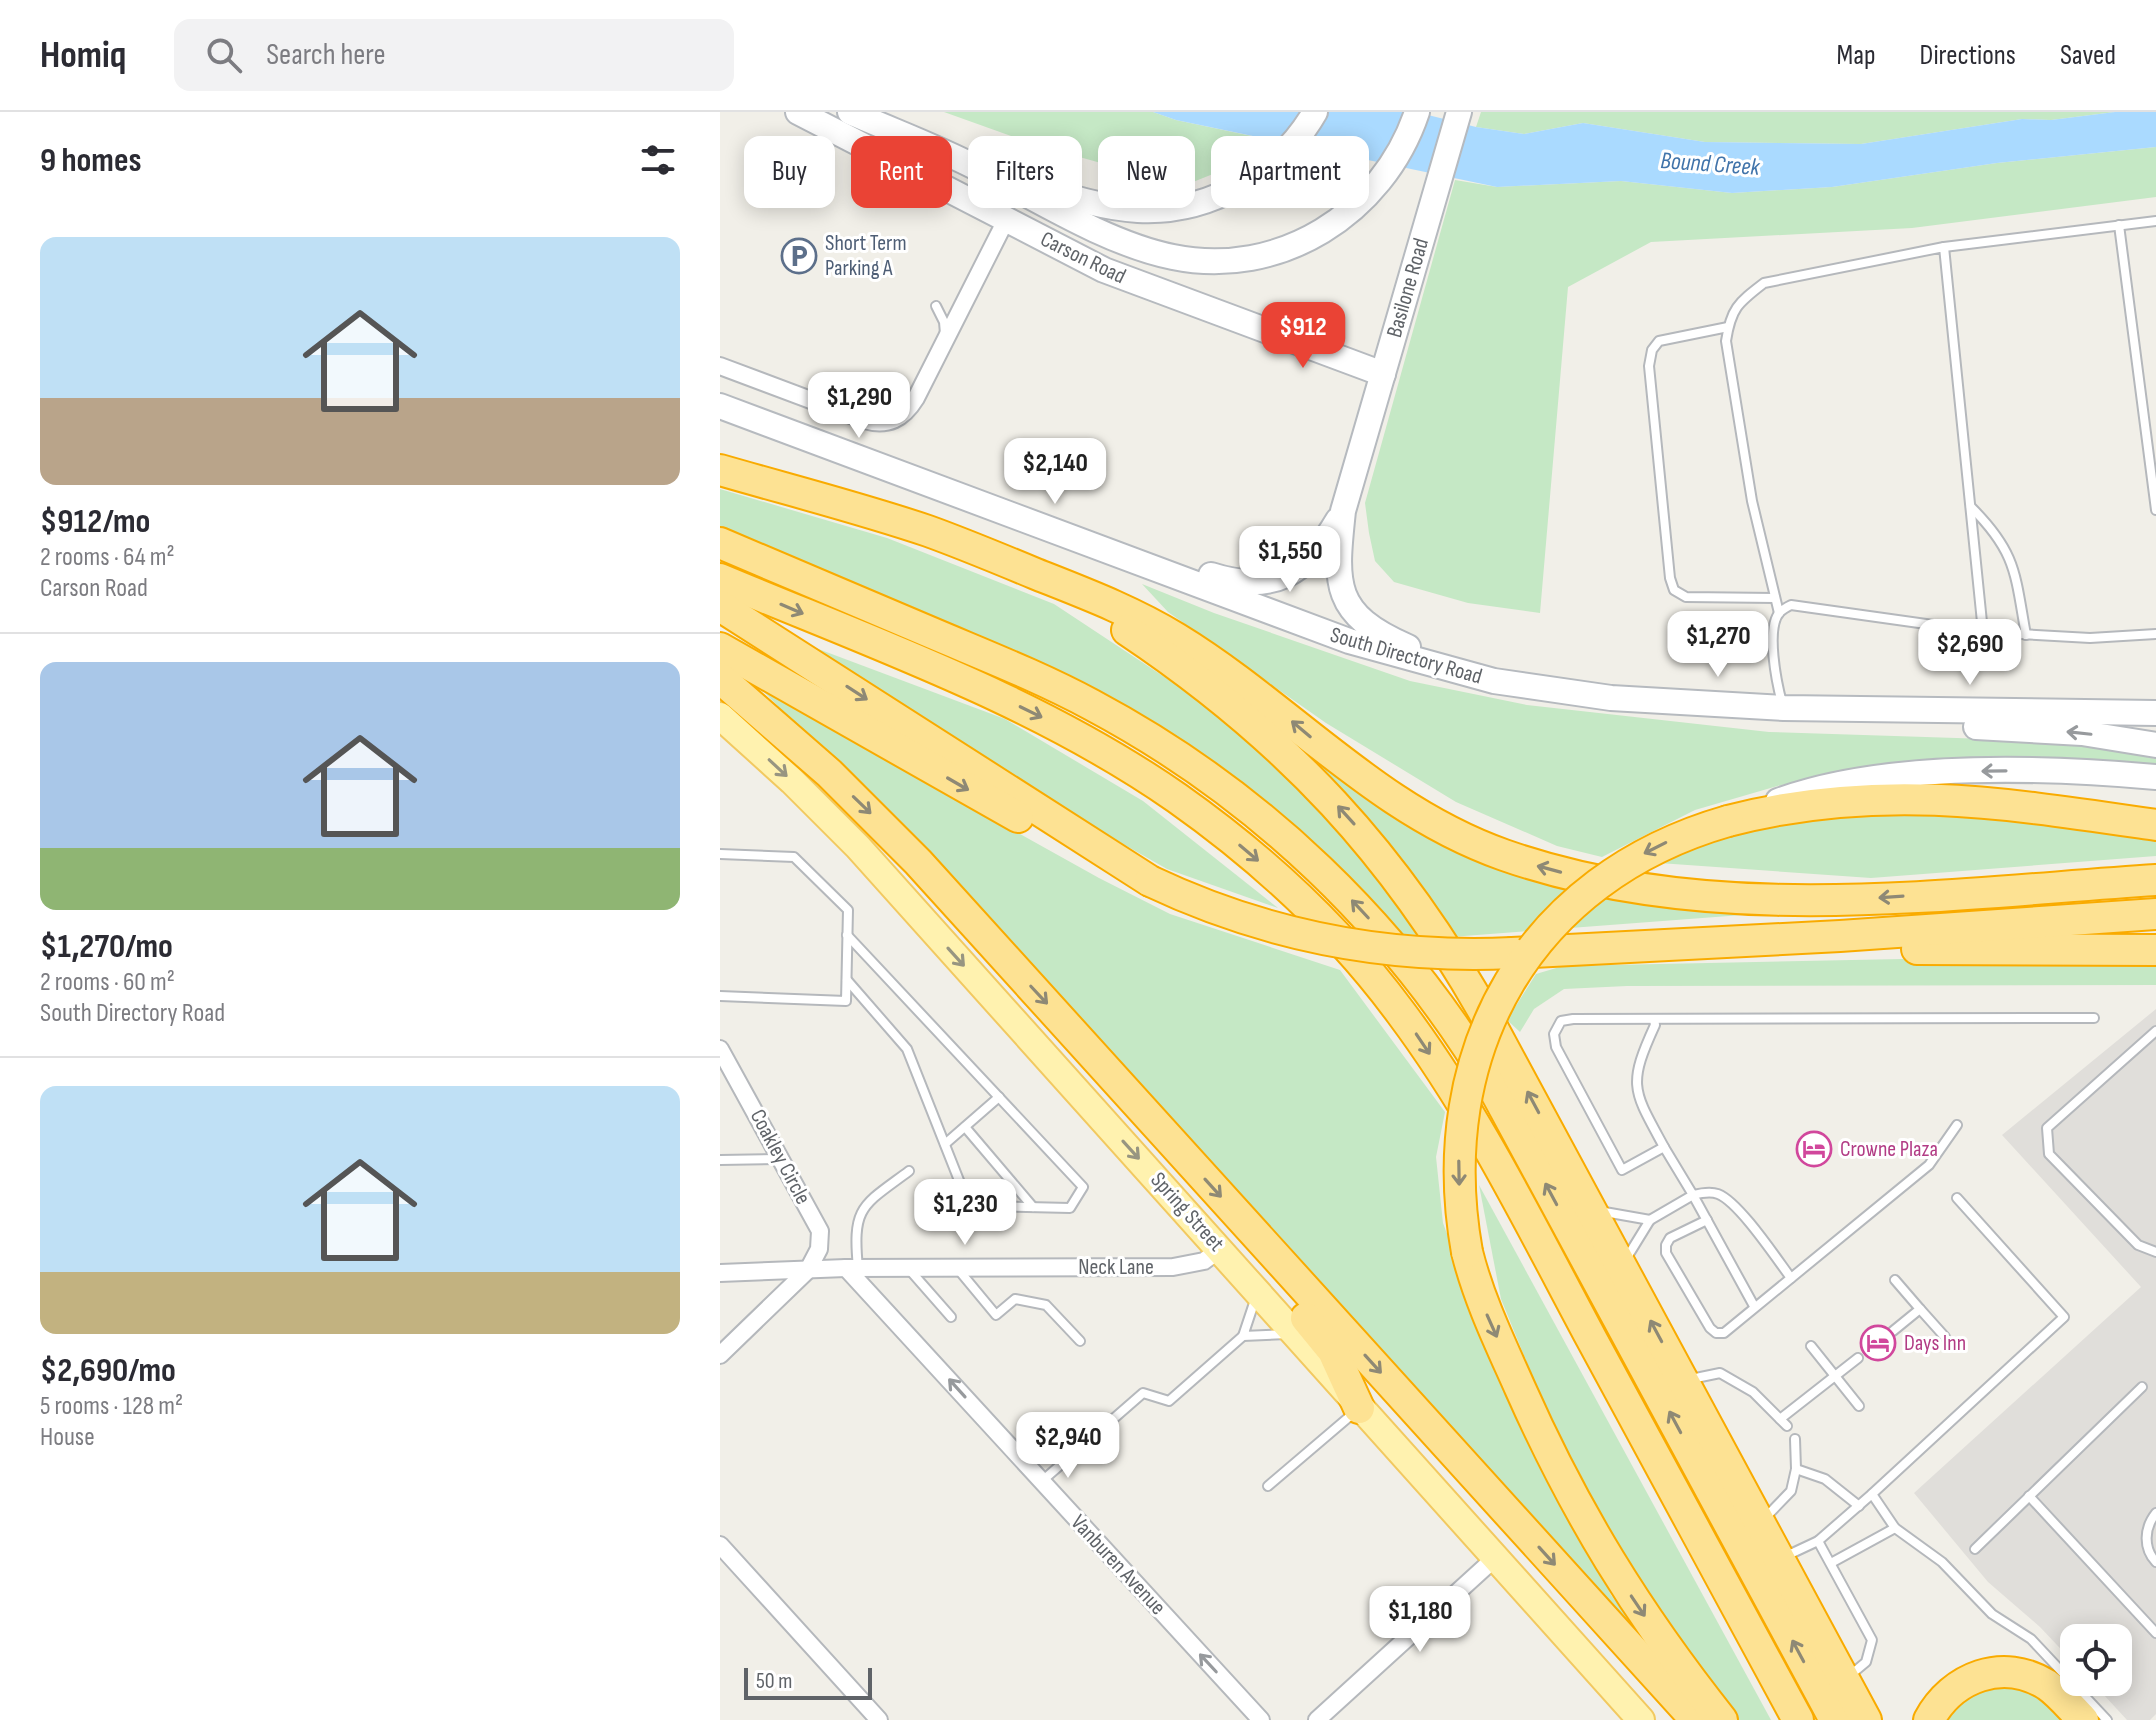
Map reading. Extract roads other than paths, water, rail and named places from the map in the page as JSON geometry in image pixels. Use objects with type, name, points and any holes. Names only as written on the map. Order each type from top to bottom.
[{"type":"highway","points":[[720,470],[955,541],[1101,600],[1158,627],[1243,683],[1350,769],[1403,806],[1470,842],[1545,868],[1646,888],[1806,900],[1873,899],[2156,880]]},
{"type":"highway","points":[[955,541],[1042,581],[1123,628],[1224,700],[1317,784],[1379,854],[1440,938],[1483,1010],[1866,1720]]},
{"type":"highway","points":[[720,543],[1005,664],[1092,705],[1172,752],[1224,788],[1288,840],[1349,898],[1423,984],[1494,1089],[1835,1720]]},
{"type":"highway","points":[[720,579],[989,693],[1098,747],[1176,797],[1227,835],[1286,886],[1341,940],[1401,1013],[1454,1092],[1516,1199],[1798,1720]]},
{"type":"highway","points":[[720,606],[1150,881]]},
{"type":"highway","points":[[720,648],[1000,807],[1150,881],[1242,919],[1331,941],[1423,953],[1512,953],[1840,936],[2156,914]]},
{"type":"highway","points":[[720,678],[817,762],[918,862],[1696,1720]]},
{"type":"highway","points":[[1722,1720],[1662,1642],[1617,1576],[1588,1526],[1542,1439],[1488,1318],[1467,1252],[1458,1170],[1463,1109],[1479,1048],[1512,978],[1550,928],[1608,876],[1662,844],[1728,821],[1814,804],[1909,798],[1992,802],[2156,825]]},
{"type":"highway","points":[[1840,936],[1912,949],[2156,950]]},
{"type":"highway","points":[[1264,1244],[1284,1290],[1333,1351],[1359,1408]]},
{"type":"highway","points":[[1929,1720],[1940,1703],[1956,1688],[1976,1676],[1999,1672],[2024,1675],[2046,1684],[2083,1720]]},
{"type":"main road","name":"Spring Street","points":[[720,716],[837,825],[1641,1720]]},
{"type":"street","name":"Carson Road","points":[[798,112],[1127,280],[1383,374]]},
{"type":"street","points":[[850,112],[968,163]]},
{"type":"street","points":[[1082,200],[1112,207],[1154,210],[1201,203],[1245,183],[1281,154],[1315,112]]},
{"type":"street","points":[[1056,208],[1161,255],[1190,260],[1229,261],[1274,253],[1310,239],[1344,218],[1371,192],[1395,161],[1417,112]]},
{"type":"street","name":"Basilone Road","points":[[1343,511],[1459,113]]},
{"type":"street","points":[[720,366],[864,420],[884,423],[897,418],[908,409],[1006,220]]},
{"type":"street","name":"South Directory Road","points":[[720,406],[1349,641],[1522,686],[1651,701]]},
{"type":"street","points":[[1105,550],[1169,559],[1226,580],[1258,583],[1291,573],[1310,560],[1325,543],[1343,511]]},
{"type":"street","points":[[1343,511],[1339,582],[1352,609],[1367,625],[1384,636],[1464,673]]},
{"type":"street","points":[[1651,701],[1784,708],[2156,713]]},
{"type":"street","points":[[1651,701],[1704,711],[2062,731],[2156,745]]},
{"type":"street","points":[[1728,821],[1828,786],[1910,776],[2042,771],[2156,777]]},
{"type":"street","name":"Coakley Circle","points":[[720,1049],[820,1231],[819,1249],[808,1270]]},
{"type":"street","name":"Neck Lane","points":[[720,1273],[852,1268],[1173,1267],[1194,1264],[1220,1249]]},
{"type":"street","name":"Vanburen Avenue","points":[[852,1268],[1261,1720]]},
{"type":"street","points":[[720,1355],[808,1270]]},
{"type":"street","points":[[720,1545],[879,1720]]},
{"type":"street","points":[[1317,1720],[1495,1558]]},
{"type":"lane","points":[[1779,613],[1752,501],[1726,341],[1730,316],[1748,296],[1764,283],[1944,247],[2156,221]]},
{"type":"lane","points":[[2119,225],[2156,510]]},
{"type":"lane","points":[[1944,247],[1983,632]]},
{"type":"lane","points":[[936,306],[944,322],[946,339]]},
{"type":"lane","points":[[1728,327],[1659,341],[1652,350],[1649,366],[1670,578],[1674,590],[1686,597],[1775,598]]},
{"type":"lane","points":[[1970,506],[1994,530],[2013,561],[2026,635]]},
{"type":"lane","points":[[1784,708],[1773,657],[1775,621],[1779,613],[1791,605],[1983,632],[2090,638],[2156,634]]},
{"type":"lane","points":[[720,854],[794,857],[848,910],[846,1001],[720,996]]},
{"type":"lane","points":[[847,935],[1083,1187],[1070,1208],[980,1206],[964,1193],[907,1049],[847,980]]},
{"type":"lane","points":[[1664,1147],[1622,1170],[1556,1047],[1554,1034],[1561,1021],[2094,1018]]},
{"type":"lane","points":[[1654,1019],[1655,1025],[1639,1059],[1635,1088],[1664,1147],[1754,1306]]},
{"type":"lane","points":[[2156,1031],[2047,1128],[2049,1154],[2138,1245],[2156,1252]]},
{"type":"lane","points":[[945,1144],[999,1097]]},
{"type":"lane","points":[[1707,1220],[1670,1238],[1666,1253],[1710,1328],[1716,1333],[1724,1333],[1929,1165],[1957,1125]]},
{"type":"lane","points":[[965,1127],[1033,1207]]},
{"type":"lane","points":[[720,1160],[781,1159]]},
{"type":"lane","points":[[852,1268],[857,1219],[867,1202],[909,1171]]},
{"type":"lane","points":[[1621,1267],[1650,1220],[1693,1195],[1715,1193],[1724,1197],[1751,1226],[1791,1278]]},
{"type":"lane","points":[[1778,1560],[1818,1541],[2064,1317],[1957,1198]]},
{"type":"lane","points":[[1590,1209],[1650,1220]]},
{"type":"lane","points":[[956,1267],[996,1315],[1015,1299],[1046,1305],[1080,1341]]},
{"type":"lane","points":[[907,1268],[951,1317]]},
{"type":"lane","points":[[1895,1280],[1945,1337]]},
{"type":"lane","points":[[1042,1481],[1143,1393],[1169,1401],[1243,1336],[1258,1292]]},
{"type":"lane","points":[[1893,1331],[1920,1309]]},
{"type":"lane","points":[[1243,1336],[1295,1334]]},
{"type":"lane","points":[[1811,1346],[1859,1406]]},
{"type":"lane","points":[[1684,1382],[1720,1373],[1753,1392],[1784,1422],[1858,1358]]},
{"type":"lane","points":[[1975,1549],[2142,1387]]},
{"type":"lane","points":[[1268,1486],[1359,1408]]},
{"type":"lane","points":[[1760,1523],[1791,1491],[1796,1469],[1795,1439]]},
{"type":"lane","points":[[1796,1469],[1825,1479],[1859,1506]]},
{"type":"lane","points":[[1872,1494],[1895,1528],[1942,1562],[1992,1614],[2031,1639],[2107,1720]]},
{"type":"lane","points":[[2029,1496],[2156,1633]]},
{"type":"lane","points":[[2156,1513],[2146,1534],[2147,1553],[2156,1562]]},
{"type":"lane","points":[[1831,1563],[1895,1528]]},
{"type":"lane","points":[[1818,1541],[1872,1640],[1866,1662],[1845,1680]]},
{"type":"water","name":"Bound Creek","points":[[1153,112],[1416,112],[1476,127],[1524,134],[1583,123],[1705,142],[1861,144],[2022,119],[2051,120],[2115,112],[2156,112],[2156,147],[1997,163],[1832,187],[1732,193],[1621,181],[1497,187],[1369,160],[1369,136],[1253,136]]},
{"type":"place","name":"Short Term Parking A","points":[[799,256]]},
{"type":"place","name":"Crowne Plaza","points":[[1814,1149]]},
{"type":"place","name":"Days Inn","points":[[1878,1343]]}]
